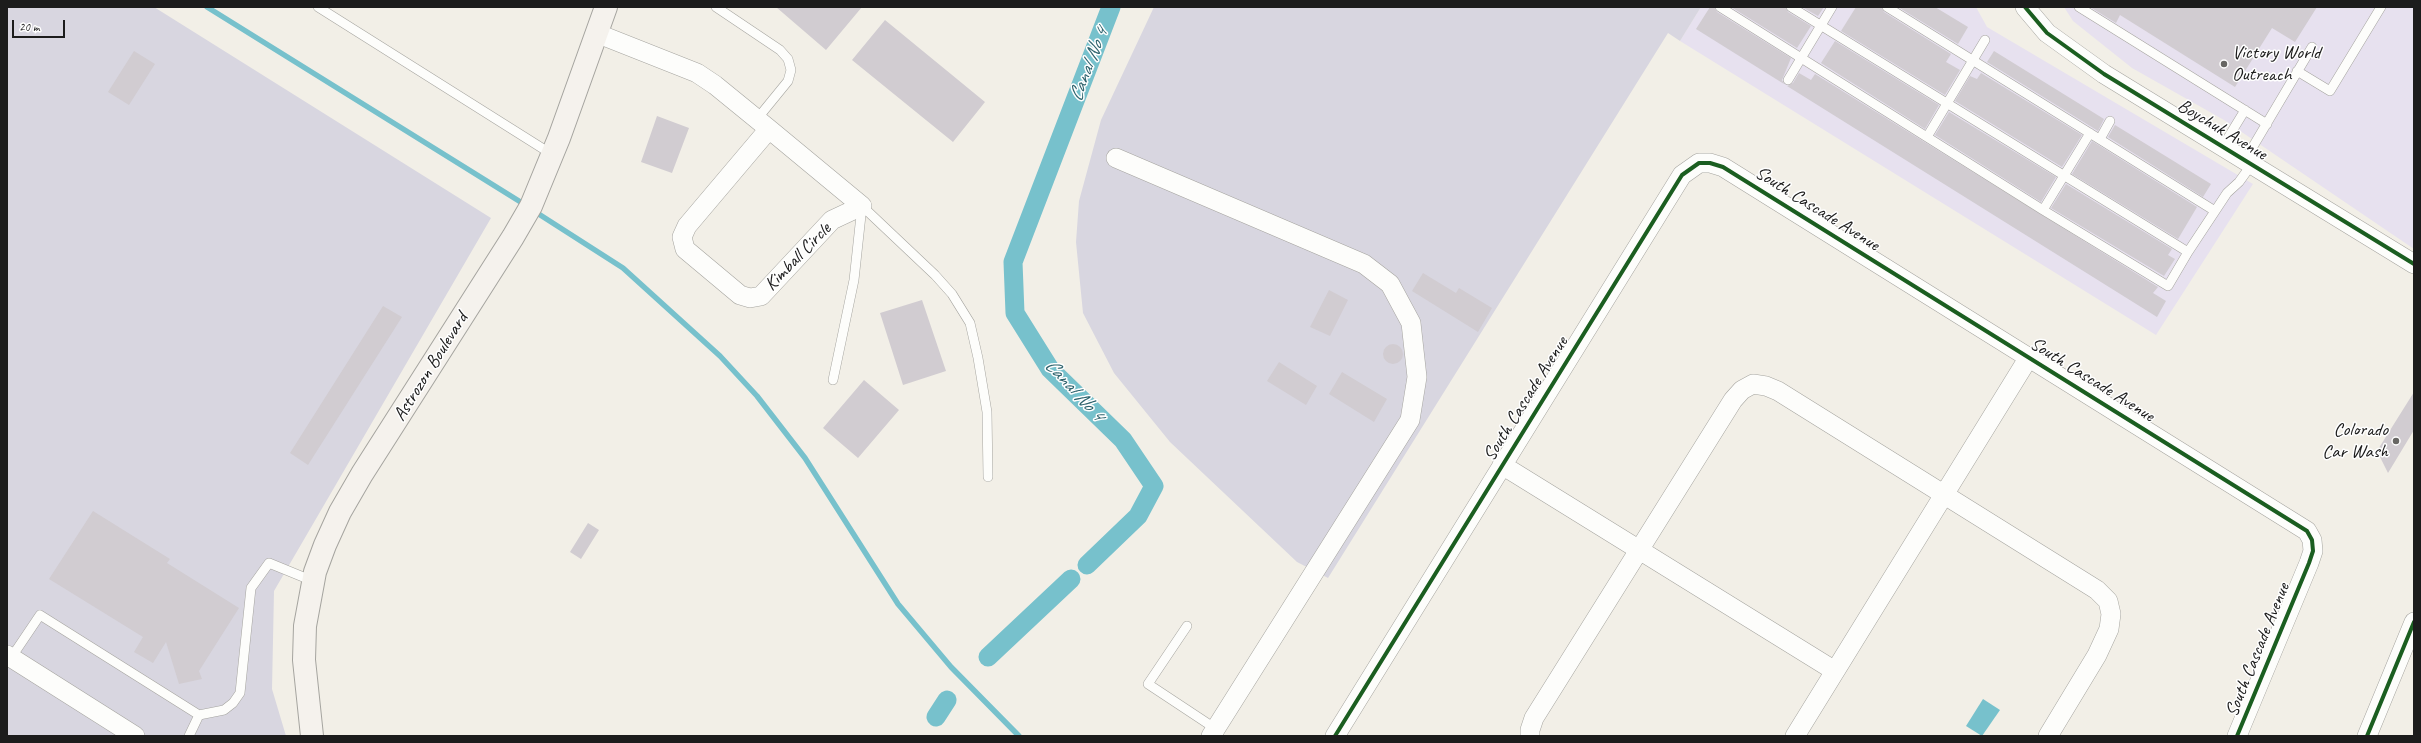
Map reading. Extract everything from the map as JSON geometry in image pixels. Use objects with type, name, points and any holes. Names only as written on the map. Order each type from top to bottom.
[{"type":"main road","name":"Astrozon Boulevard","points":[[312,736],[304,660],[305,626],[313,581],[325,545],[348,500],[513,237],[550,162],[606,7]]},
{"type":"street","name":"Boychuk Avenue","points":[[2026,7],[2047,33],[2067,49],[2104,74],[2414,264]]},
{"type":"street","points":[[596,33],[697,73],[763,124],[862,206]]},
{"type":"street","name":"Kimball Circle","points":[[763,124],[687,226],[682,237],[685,249],[740,295],[750,298],[761,296],[832,220],[862,206]]},
{"type":"street","points":[[1116,158],[1364,264],[1390,284],[1411,324],[1417,377],[1410,420],[1214,733]]},
{"type":"street","name":"South Cascade Avenue","points":[[1335,736],[1682,175],[1700,163],[1710,163],[1723,168],[2308,531],[2312,540],[2312,551],[2309,563],[2237,736]]},
{"type":"street","points":[[1795,736],[2029,357]]},
{"type":"street","points":[[1530,736],[1534,718],[1733,400],[1742,390],[1753,384],[1766,386],[1778,391],[2097,590],[2108,601],[2111,614],[2109,629],[2097,655],[2048,736]]},
{"type":"street","name":"South Cascade Avenue","points":[[1502,465],[1835,671]]},
{"type":"street","points":[[2366,736],[2414,622]]},
{"type":"street","points":[[9,656],[135,736]]},
{"type":"lane","points":[[318,7],[550,162]]},
{"type":"lane","points":[[716,7],[780,50],[788,59],[791,70],[788,81],[763,124]]},
{"type":"lane","points":[[1720,7],[2043,210],[2168,286],[2188,252],[2227,193],[2239,182],[2268,124],[2297,71],[2312,48]]},
{"type":"lane","points":[[1791,7],[2188,252]]},
{"type":"lane","points":[[1788,80],[1832,7]]},
{"type":"lane","points":[[1887,7],[2215,211]]},
{"type":"lane","points":[[2079,7],[2268,124]]},
{"type":"lane","points":[[2297,71],[2330,91],[2381,7]]},
{"type":"lane","points":[[1926,137],[1985,40]]},
{"type":"lane","points":[[2223,146],[2245,110]]},
{"type":"lane","points":[[2100,139],[2110,122]]},
{"type":"lane","points":[[2043,210],[2090,133]]},
{"type":"lane","points":[[833,380],[854,280],[862,206]]},
{"type":"lane","points":[[862,206],[935,275],[952,294],[970,323],[978,358],[987,412],[988,477]]},
{"type":"lane","points":[[9,656],[40,616],[199,715],[224,710],[233,703],[240,693],[251,588],[269,563],[313,581]]},
{"type":"lane","points":[[1187,626],[1148,684],[1214,733]]},
{"type":"lane","points":[[189,736],[199,715]]},
{"type":"shaded area","points":[[7,7],[154,7],[491,218],[274,591],[272,689],[286,736],[7,736]]},
{"type":"shaded area","points":[[1154,7],[1701,7],[1680,41],[1668,33],[1328,578],[1297,562],[1170,442],[1114,373],[1083,313],[1076,242],[1079,201],[1101,120]]},
{"type":"shaded area","points":[[1701,7],[1976,7],[1987,27],[2253,184],[2156,335],[1680,41]]},
{"type":"shaded area","points":[[2064,7],[2414,7],[2414,249],[2224,120],[2132,68],[2073,21]]},
{"type":"water","points":[[1983,699],[2000,710],[1982,736],[1966,726]]},
{"type":"building","points":[[776,7],[862,7],[826,50]]},
{"type":"building","points":[[1710,7],[1714,7],[1717,12],[1791,58],[1782,80],[1784,84],[1696,29]]},
{"type":"building","points":[[1731,7],[1785,7],[1788,12],[1811,26],[1797,48]]},
{"type":"building","points":[[1802,7],[1824,7],[1818,16]]},
{"type":"building","points":[[1856,7],[1881,7],[1884,12],[1951,54],[1946,62],[1960,70],[1945,95],[1841,31]]},
{"type":"building","points":[[1898,7],[1935,7],[1968,27],[1958,44]]},
{"type":"building","name":"Victory World Outreach","points":[[2090,7],[2317,7],[2295,42],[2272,28],[2235,87],[2120,15],[2116,23]]},
{"type":"building","points":[[885,20],[985,102],[953,142],[852,60]]},
{"type":"building","points":[[1835,41],[1939,105],[1925,129],[1821,63]]},
{"type":"building","points":[[134,51],[155,64],[129,105],[108,92]]},
{"type":"building","points":[[1994,51],[2104,119],[2098,131],[1987,62]]},
{"type":"building","points":[[1799,73],[1811,80],[1815,74],[2158,287],[2153,293],[2166,301],[2157,317],[1787,86],[1793,83]]},
{"type":"building","points":[[1981,73],[2082,135],[2062,167],[1955,101],[1970,76],[1977,79]]},
{"type":"building","points":[[1949,112],[2056,177],[2041,202],[1935,135]]},
{"type":"building","points":[[657,116],[689,128],[672,173],[641,162]]},
{"type":"building","points":[[2115,125],[2211,184],[2203,197],[2108,137]]},
{"type":"building","points":[[2092,141],[2197,207],[2178,239],[2072,174]]},
{"type":"building","points":[[2066,184],[2172,249],[2168,255],[2175,259],[2164,276],[2051,208]]},
{"type":"building","points":[[1423,273],[1456,293],[1459,288],[1492,308],[1478,332],[1412,291]]},
{"type":"building","points":[[1329,290],[1348,300],[1330,336],[1310,327]]},
{"type":"building","points":[[922,300],[946,371],[903,385],[880,313]]},
{"type":"building","points":[[383,306],[402,317],[308,465],[290,453]]},
{"type":"building","points":[[1393,344],[1400,347],[1403,354],[1400,361],[1393,364],[1386,361],[1383,354],[1386,347]]},
{"type":"building","points":[[1279,362],[1317,386],[1306,405],[1267,381]]},
{"type":"building","points":[[1342,372],[1387,399],[1374,422],[1329,394]]},
{"type":"building","points":[[864,380],[899,410],[858,458],[823,428]]},
{"type":"building","name":"Colorado Car Wash","points":[[2414,392],[2414,430],[2388,473],[2377,451]]},
{"type":"building","points":[[93,511],[170,559],[167,563],[239,608],[199,671],[202,679],[179,684],[166,642],[153,663],[134,652],[143,637],[49,579]]},
{"type":"building","points":[[588,523],[599,530],[581,559],[570,552]]},
{"type":"waterway","points":[[207,7],[527,206]]},
{"type":"waterway","name":"Canal No 4","points":[[1087,565],[1138,516],[1154,486],[1123,440],[1050,369],[1015,313],[1013,262],[1111,7]]},
{"type":"waterway","points":[[534,211],[623,268],[720,356],[757,396],[805,458],[898,604],[951,667],[1019,736]]},
{"type":"waterway","name":"Canal No 4","points":[[988,657],[1071,579]]},
{"type":"waterway","name":"Canal No 4","points":[[936,717],[947,700]]},
{"type":"cycle path","points":[[2025,7],[2047,33],[2104,74],[2414,264]]},
{"type":"cycle path","points":[[1335,736],[1682,175],[1699,163],[1710,163],[1723,167],[2307,531],[2312,540],[2313,551],[2309,563],[2237,736]]},
{"type":"cycle path","points":[[2367,736],[2414,622]]},
{"type":"place","name":"Victory World Outreach","points":[[2224,64]]},
{"type":"place","name":"Colorado Car Wash","points":[[2396,441]]}]
